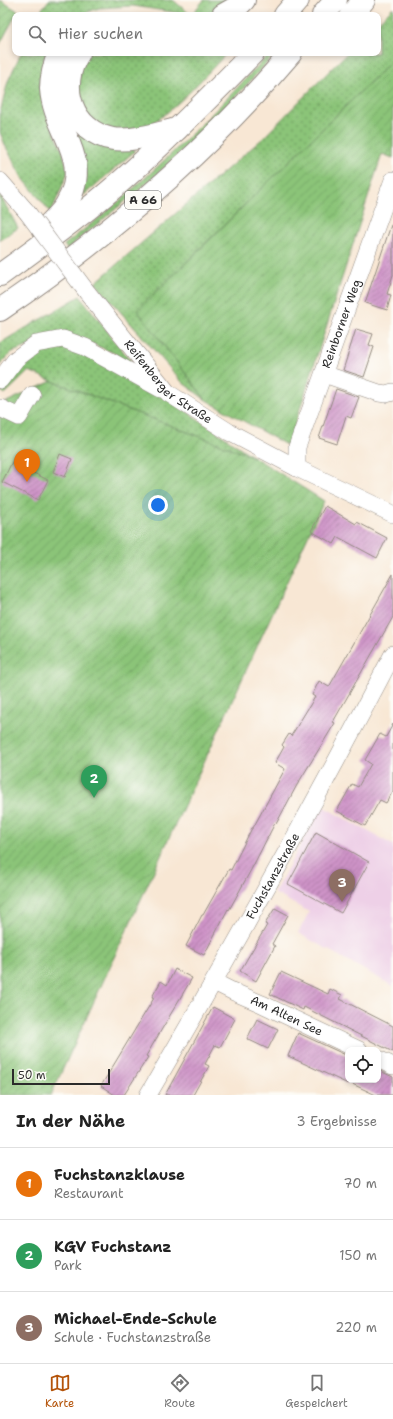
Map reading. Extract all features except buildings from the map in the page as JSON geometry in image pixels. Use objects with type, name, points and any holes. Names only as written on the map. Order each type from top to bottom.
[{"type":"highway","points":[[228,12],[237,7],[244,0]]},
{"type":"highway","points":[[241,12],[255,0]]},
{"type":"highway","points":[[288,12],[298,0]]},
{"type":"highway","points":[[326,12],[336,0]]},
{"type":"highway","points":[[354,12],[364,0]]},
{"type":"highway","points":[[0,275],[58,215],[66,205],[75,182],[75,160],[72,147],[55,106],[51,89],[54,66],[58,56]]},
{"type":"highway","points":[[77,56],[71,66],[68,79],[68,93],[72,106],[79,118],[88,128],[100,135],[114,139],[127,139],[177,129]]},
{"type":"highway","name":"A 66","points":[[0,275],[46,242],[92,206],[177,129],[250,56]]},
{"type":"highway","name":"A 66","points":[[0,310],[63,265],[151,193],[229,120],[274,74],[289,56]]},
{"type":"highway","points":[[274,74],[302,56]]},
{"type":"street","name":"Reinborner Weg","points":[[297,468],[298,447],[393,180]]},
{"type":"street","name":"Reifenberger Straße","points":[[0,181],[27,212],[87,292],[168,393],[229,432],[297,468],[393,514]]},
{"type":"street","points":[[0,380],[16,359],[36,344],[63,339],[85,347],[168,393]]},
{"type":"street","points":[[324,374],[379,393],[386,394],[393,392]]},
{"type":"street","points":[[0,408],[19,417],[32,396]]},
{"type":"street","name":"Fuchstanzstraße","points":[[148,1095],[214,982],[347,742],[393,654]]},
{"type":"street","name":"Am Alten See","points":[[214,982],[353,1047]]},
{"type":"street","points":[[381,1060],[393,1066]]},
{"type":"shaded area","points":[[322,806],[393,845],[393,986],[298,933],[309,912],[274,893]]},
{"type":"green space","points":[[0,0],[18,11],[12,12],[12,22],[0,44]]},
{"type":"green space","points":[[49,0],[173,0],[187,12],[172,12],[133,6],[99,8],[88,12],[39,12]]},
{"type":"green space","points":[[204,0],[238,0],[224,9],[216,12],[194,12]]},
{"type":"green space","points":[[393,7],[393,60],[137,310],[206,400],[183,383],[95,283],[262,139],[344,56],[381,56],[381,19]]},
{"type":"green space","points":[[20,56],[46,56],[43,62],[39,86],[45,110],[63,152],[68,172],[51,213],[21,176],[0,132],[0,113],[8,81]]},
{"type":"green space","points":[[85,56],[224,56],[195,87],[170,110],[144,128],[131,133],[95,127],[76,97],[82,60]]},
{"type":"green space","points":[[267,56],[273,56],[232,101],[154,177],[67,249],[64,245],[92,224],[145,178],[221,104]]},
{"type":"green space","points":[[393,60],[393,158],[382,154],[288,446],[206,400],[137,310]]},
{"type":"green space","points":[[80,132],[132,147],[135,151],[84,195],[80,190],[74,133]]},
{"type":"green space","points":[[0,195],[18,228],[0,240]]},
{"type":"green space","points":[[80,296],[138,370],[114,353],[67,333],[12,352],[0,365],[0,343]]},
{"type":"green space","points":[[59,348],[83,351],[167,398],[254,457],[29,371],[5,394],[0,390],[14,370],[36,353]]},
{"type":"green space","points":[[52,381],[254,457],[324,501],[51,1095],[0,1095],[0,405]]},
{"type":"place","name":"Fuchstanzklause","points":[[27,482]]},
{"type":"place","name":"KGV Fuchstanz","points":[[94,798]]},
{"type":"place","name":"Michael-Ende-Schule","points":[[342,902]]}]
